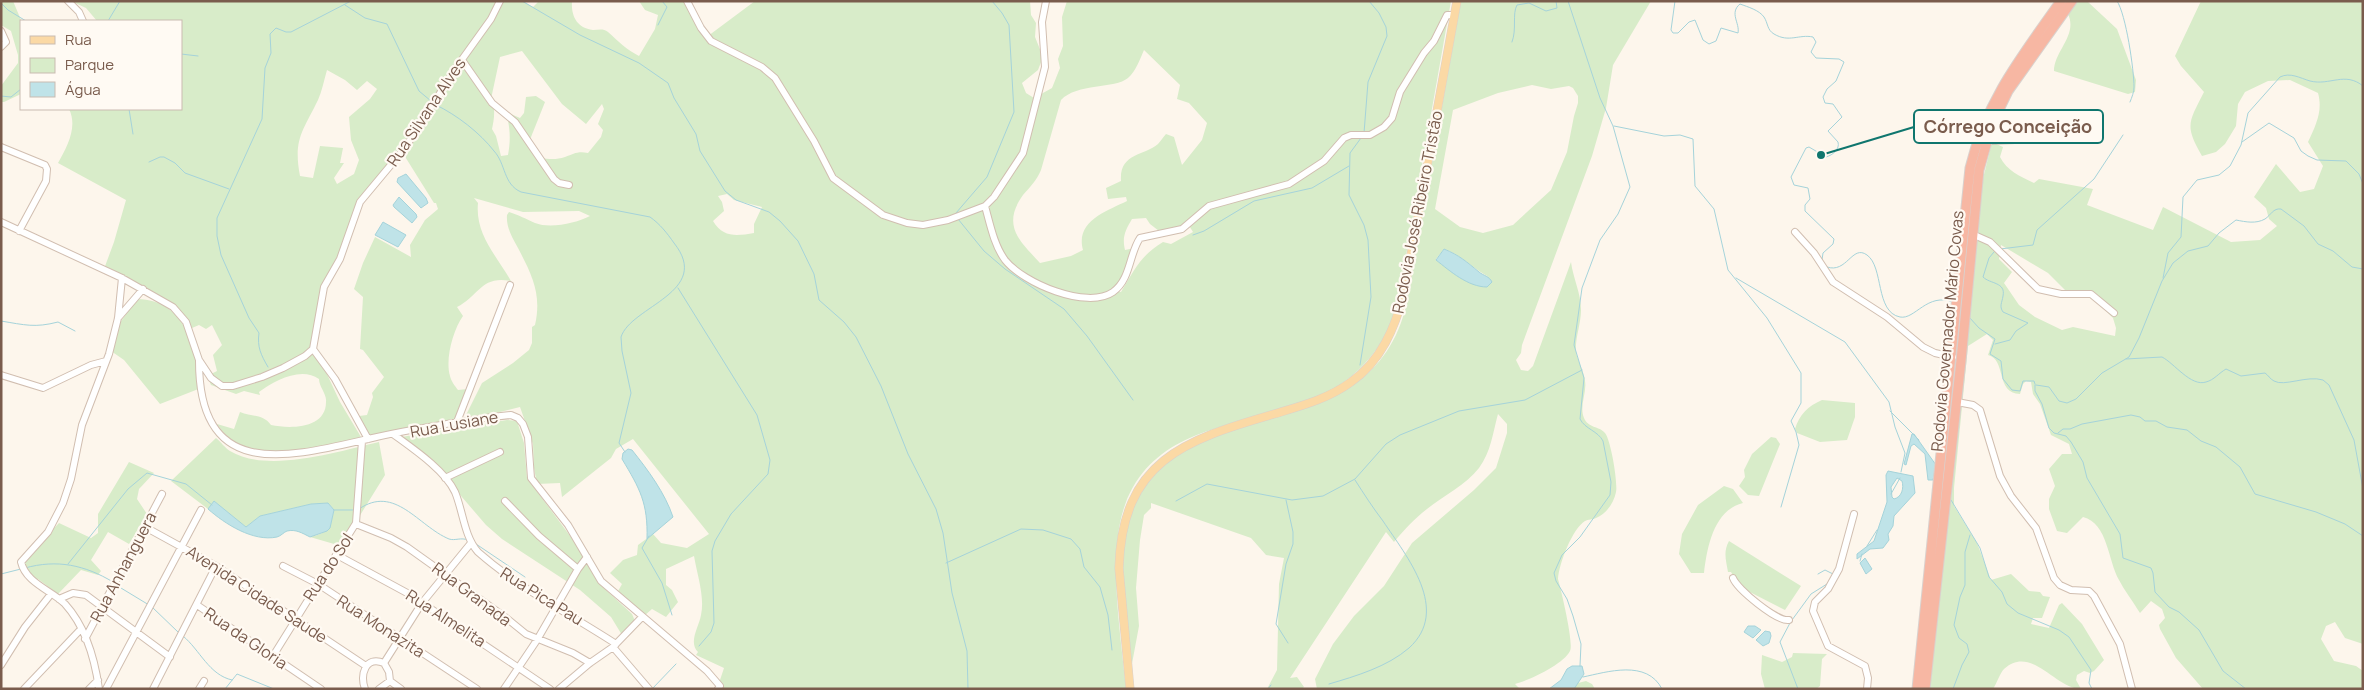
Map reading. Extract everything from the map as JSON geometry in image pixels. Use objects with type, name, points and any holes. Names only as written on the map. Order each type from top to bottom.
[{"type":"highway","name":"Rodovia Governador Mário Covas","points":[[1926,689],[1957,402],[1966,193],[1980,133],[1989,109],[2008,76],[2061,1]]},
{"type":"highway","name":"Rodovia Governador Mário Covas","points":[[1962,304],[1977,182],[1986,141],[1997,113],[2012,86],[2072,1]]},
{"type":"highway","name":"Rodovia Governador Mário Covas","points":[[1917,689],[1953,357],[1961,317]]},
{"type":"main road","name":"Rodovia José Ribeiro Tristão","points":[[1130,689],[1119,549],[1129,508],[1140,486],[1163,461],[1196,439],[1227,427],[1313,402],[1350,383],[1375,360],[1392,332],[1404,293],[1457,1]]},
{"type":"street","points":[[68,1],[79,12],[83,20]]},
{"type":"street","name":"Rua Silvana Alves","points":[[313,349],[324,287],[340,259],[360,202],[405,148],[491,19],[500,1]]},
{"type":"street","points":[[687,1],[710,41],[762,67],[773,76],[814,141],[831,175],[874,209],[896,220],[923,225],[948,220],[986,206],[1019,161],[1028,139],[1045,67],[1042,22],[1046,1]]},
{"type":"street","points":[[986,206],[998,249],[1012,267],[1039,283],[1067,294],[1088,298],[1109,294],[1122,282],[1140,238],[1182,230],[1209,206],[1289,184],[1324,161],[1344,138],[1351,135],[1370,135],[1384,127],[1393,116],[1400,92],[1424,53],[1434,41],[1444,18],[1446,15],[1454,15]]},
{"type":"street","points":[[1,31],[6,42],[1,47]]},
{"type":"street","points":[[462,60],[492,102],[515,122],[554,179],[559,183],[569,185]]},
{"type":"street","points":[[1986,141],[2015,140],[2050,120],[2076,123]]},
{"type":"street","points":[[1,147],[44,165],[47,169],[46,181],[19,231]]},
{"type":"street","points":[[1,222],[122,278],[165,301],[179,312],[192,335],[200,360],[215,382],[222,386],[232,386],[283,368],[305,356],[313,349],[335,379],[365,440]]},
{"type":"street","points":[[1795,232],[1814,253],[1833,282],[1887,317],[1923,347],[1935,354],[1953,357]]},
{"type":"street","points":[[1972,234],[1982,237],[1992,244],[2038,289],[2055,293],[2091,294],[2114,313]]},
{"type":"street","points":[[99,689],[93,659],[74,616],[59,600],[34,581],[22,567],[22,559],[48,532],[64,504],[72,479],[82,425],[106,361],[118,318],[122,278]]},
{"type":"street","points":[[457,422],[510,285]]},
{"type":"street","points":[[118,318],[143,289]]},
{"type":"street","points":[[120,295],[133,300]]},
{"type":"street","name":"Rua Lusiane","points":[[200,360],[202,393],[206,410],[219,434],[240,448],[262,454],[318,451],[457,422],[507,415],[518,418],[525,427],[528,436],[531,478],[568,525],[601,580],[707,671],[719,687]]},
{"type":"street","points":[[1,374],[45,388],[91,365],[106,361]]},
{"type":"street","points":[[1957,402],[1973,405],[1980,411],[2000,476],[2011,496],[2036,528],[2052,574],[2057,582],[2075,591],[2089,591],[2094,596],[2120,644],[2132,689]]},
{"type":"street","points":[[384,664],[422,603],[471,543],[454,491],[446,478],[420,454],[393,434]]},
{"type":"street","name":"Rua do Sol","points":[[273,656],[356,524],[365,440]]},
{"type":"street","points":[[446,478],[500,452]]},
{"type":"street","name":"Rua Anhanguera","points":[[85,639],[162,494]]},
{"type":"street","points":[[505,501],[539,536],[578,569]]},
{"type":"street","points":[[106,689],[200,510]]},
{"type":"street","points":[[1854,514],[1839,569],[1828,589],[1815,602],[1813,611],[1828,646],[1865,666],[1868,676],[1867,689]]},
{"type":"street","name":"Rua Granada","points":[[356,524],[391,538],[445,573],[526,634],[573,653],[590,663]]},
{"type":"street","name":"Avenida Cidade Saude","points":[[145,527],[216,566],[366,666]]},
{"type":"street","name":"Rua Pica Pau","points":[[471,543],[492,564],[556,608],[590,626],[615,645],[649,689]]},
{"type":"street","name":"Rua Almelita","points":[[336,555],[374,573],[422,603],[519,666],[550,689]]},
{"type":"street","points":[[504,689],[537,640],[578,569],[587,557]]},
{"type":"street","points":[[154,689],[216,566]]},
{"type":"street","name":"Rua Monazita","points":[[283,566],[318,584],[477,689]]},
{"type":"street","points":[[1733,578],[1740,589],[1772,614],[1782,620],[1789,620]]},
{"type":"street","points":[[1,665],[25,627],[52,594]]},
{"type":"street","points":[[59,600],[69,594],[80,594],[103,606],[170,657]]},
{"type":"street","name":"Rua da Gloria","points":[[197,605],[321,689]]},
{"type":"street","points":[[559,689],[615,645],[642,617]]},
{"type":"street","points":[[24,689],[81,629]]},
{"type":"street","points":[[366,689],[362,676],[366,666],[377,662],[384,664],[389,672],[390,681],[401,689]]},
{"type":"street","points":[[89,689],[98,680]]},
{"type":"street","points":[[199,689],[204,680]]},
{"type":"street","points":[[379,689],[390,681]]},
{"type":"green space","points":[[1,1],[13,1],[21,20],[20,94],[4,102],[1,102],[1,86],[18,63],[18,55],[11,31],[1,25]]},
{"type":"green space","points":[[71,1],[523,1],[533,7],[539,1],[572,1],[572,11],[582,27],[606,31],[639,56],[655,29],[658,15],[645,10],[639,1],[688,1],[708,36],[755,1],[1030,1],[1031,15],[1036,23],[1035,37],[1043,57],[1038,70],[1022,83],[1026,93],[1034,98],[1052,88],[1060,68],[1058,59],[1063,46],[1062,17],[1067,1],[1451,1],[1398,301],[1386,334],[1365,363],[1352,376],[1322,396],[1280,411],[1201,433],[1177,444],[1156,459],[1138,479],[1125,505],[1117,547],[1117,596],[1126,689],[721,689],[720,680],[724,668],[696,655],[698,652],[695,648],[694,639],[701,615],[702,601],[694,556],[666,569],[666,585],[672,590],[678,602],[666,617],[652,609],[644,616],[617,593],[622,584],[610,573],[623,560],[637,555],[638,545],[653,534],[661,543],[687,548],[709,534],[633,439],[616,449],[611,458],[562,497],[560,483],[537,484],[533,444],[520,407],[463,421],[482,383],[513,363],[529,350],[532,343],[532,327],[535,325],[537,314],[536,294],[531,276],[507,224],[507,215],[509,212],[541,225],[556,225],[571,223],[590,216],[579,211],[523,212],[474,198],[478,203],[478,214],[483,234],[511,281],[493,281],[457,307],[463,316],[451,345],[449,369],[451,380],[458,390],[468,389],[454,422],[370,435],[359,416],[367,415],[373,397],[372,393],[384,377],[363,350],[360,349],[363,297],[354,289],[375,237],[411,257],[410,245],[425,220],[438,209],[436,203],[434,203],[404,155],[401,155],[369,189],[322,289],[313,352],[361,437],[324,447],[283,453],[264,452],[246,448],[230,439],[217,424],[234,429],[240,412],[261,417],[271,425],[297,427],[314,422],[320,418],[324,411],[325,396],[319,379],[312,375],[304,374],[288,376],[259,392],[260,395],[244,391],[236,394],[211,385],[207,376],[217,371],[213,355],[222,345],[212,325],[206,329],[199,325],[192,328],[184,316],[104,269],[126,200],[58,163],[68,144],[72,130],[69,110],[182,110],[182,20],[96,20],[86,8]],"holes":[[[1144,50],[1180,85],[1177,99],[1189,103],[1207,123],[1202,140],[1182,165],[1174,137],[1166,134],[1158,144],[1128,160],[1121,172],[1121,181],[1106,188],[1108,199],[1126,197],[1127,201],[1102,213],[1088,224],[1082,240],[1083,250],[1071,256],[1040,263],[1020,240],[1013,224],[1014,216],[1023,195],[1041,170],[1061,100],[1076,91],[1114,84],[1128,78]],[[522,51],[562,104],[586,124],[602,104],[604,109],[598,124],[603,130],[601,137],[588,153],[578,153],[556,159],[540,158],[529,142],[545,102],[536,96],[526,97],[524,113],[520,118],[506,112],[510,133],[509,149],[508,155],[501,156],[496,136],[492,129],[494,110],[491,99],[500,57]],[[327,70],[345,80],[357,90],[367,81],[377,89],[370,99],[349,117],[351,140],[359,160],[354,174],[337,184],[334,178],[344,163],[340,163],[343,148],[320,146],[313,178],[300,176],[298,163],[301,136],[319,97]],[[727,194],[734,200],[762,207],[754,224],[754,233],[731,234],[717,227],[713,221],[724,211],[718,196]],[[1146,218],[1159,231],[1183,228],[1188,224],[1193,232],[1171,244],[1163,242],[1155,247],[1139,264],[1121,292],[1112,290],[1125,278],[1135,248],[1125,250],[1124,245],[1126,231],[1132,219]]]},
{"type":"green space","points":[[1461,1],[1651,1],[1613,65],[1606,108],[1592,156],[1522,345],[1521,353],[1516,360],[1521,370],[1528,371],[1533,366],[1571,262],[1581,304],[1576,352],[1585,381],[1583,413],[1588,424],[1605,433],[1610,444],[1614,462],[1616,492],[1606,511],[1595,519],[1585,521],[1575,531],[1561,565],[1558,579],[1567,616],[1570,651],[1561,661],[1545,671],[1515,684],[1520,689],[1317,689],[1315,679],[1333,644],[1354,616],[1384,586],[1412,543],[1474,490],[1496,468],[1507,433],[1507,424],[1498,414],[1486,455],[1474,474],[1422,513],[1394,542],[1386,532],[1290,678],[1297,677],[1304,687],[1302,689],[1267,689],[1277,670],[1279,584],[1284,558],[1266,555],[1251,538],[1151,503],[1151,508],[1144,515],[1140,540],[1136,588],[1139,626],[1131,669],[1123,564],[1126,524],[1131,507],[1156,470],[1191,445],[1318,403],[1356,383],[1387,351],[1407,302]],"holes":[[[1532,85],[1551,89],[1569,86],[1573,88],[1578,96],[1567,152],[1551,190],[1513,225],[1483,233],[1460,227],[1435,209],[1453,110],[1498,93]],[[1444,249],[1457,255],[1489,277],[1436,259]]]},
{"type":"green space","points":[[2077,1],[2088,2],[2117,29],[2136,80],[2135,92],[2128,94],[2054,71],[2055,64],[2070,29],[2068,14]]},
{"type":"green space","points":[[2201,1],[2363,1],[2363,644],[2345,638],[2335,622],[2326,626],[2321,639],[2334,661],[2356,666],[2363,671],[2363,689],[2203,689],[2176,658],[2160,629],[2159,625],[2165,618],[2162,609],[2151,601],[2140,613],[2121,584],[2098,527],[2083,517],[2067,533],[2057,531],[2049,509],[2049,499],[2055,486],[2049,469],[2062,454],[2072,454],[2069,444],[2051,435],[2040,404],[2033,394],[2031,382],[2026,381],[2023,384],[2020,394],[2012,392],[2007,388],[1998,363],[1988,355],[1993,340],[1987,334],[1968,346],[1954,488],[1954,506],[1977,543],[1991,580],[2011,574],[2029,591],[2040,592],[2043,596],[2050,597],[2042,618],[2033,618],[2031,624],[2049,628],[2059,605],[2062,603],[2082,624],[2104,660],[2094,671],[2090,673],[2084,671],[2077,675],[2076,680],[2081,689],[2062,682],[2034,664],[2024,662],[2014,663],[2004,669],[1993,689],[1930,689],[1981,187],[1992,142],[2003,147],[2000,157],[2006,166],[2014,173],[2034,183],[2039,179],[2093,189],[2087,205],[2153,230],[2163,207],[2231,242],[2260,240],[2277,226],[2269,219],[2266,208],[2254,197],[2276,164],[2300,192],[2314,189],[2323,166],[2308,142],[2319,112],[2318,93],[2290,80],[2268,81],[2245,92],[2238,104],[2236,126],[2225,144],[2216,152],[2202,156],[2196,146],[2191,124],[2192,117],[2204,92],[2181,66],[2175,56]],"holes":[[[2001,245],[2048,273],[2067,292],[2085,292],[2093,298],[2113,318],[2116,328],[2115,336],[2073,327],[2062,330],[2035,317],[2019,305],[2004,283],[2012,272],[1999,259]]]},
{"type":"green space","points":[[137,299],[154,301],[178,317],[186,329],[196,357],[201,388],[160,404],[124,360],[111,351],[119,324]]},
{"type":"green space","points":[[1822,400],[1855,403],[1855,417],[1847,440],[1820,442],[1797,433],[1795,429],[1802,415],[1812,405]]},
{"type":"green space","points":[[507,420],[517,421],[524,443],[527,478],[585,556],[598,581],[632,614],[635,621],[622,635],[611,617],[580,590],[502,539],[486,525],[443,475],[401,437]]},
{"type":"green space","points":[[1771,437],[1776,438],[1780,444],[1759,496],[1748,495],[1739,486],[1745,477],[1744,470],[1752,454]]},
{"type":"green space","points":[[216,438],[230,451],[245,458],[263,461],[283,461],[324,455],[379,442],[385,475],[341,546],[310,537],[322,533],[330,526],[334,510],[328,503],[311,504],[260,516],[246,527],[215,502],[208,509],[171,481]]},
{"type":"green space","points":[[129,462],[154,473],[139,489],[137,499],[147,514],[129,544],[108,532],[91,560],[101,571],[98,575],[81,570],[58,594],[38,579],[34,579],[22,561],[59,523],[91,538],[98,533],[98,514]]},
{"type":"green space","points":[[1724,486],[1733,489],[1743,503],[1725,513],[1719,521],[1710,541],[1704,573],[1691,573],[1679,554],[1682,534],[1698,505]]},
{"type":"green space","points":[[1729,541],[1801,586],[1785,610],[1740,587],[1731,572],[1728,572],[1726,552]]},
{"type":"green space","points":[[1793,653],[1827,654],[1822,659],[1820,686],[1816,689],[1765,689],[1761,674],[1762,655],[1782,662],[1792,657]]},
{"type":"green space","points":[[1586,681],[1592,684],[1595,689],[1574,689],[1578,683]]},
{"type":"water","points":[[406,174],[426,198],[428,203],[421,208],[397,182],[398,178]]},
{"type":"water","points":[[399,197],[416,214],[417,217],[412,223],[393,205]]},
{"type":"water","points":[[383,222],[406,235],[398,247],[375,235]]},
{"type":"water","points":[[1444,249],[1463,259],[1492,282],[1487,287],[1480,286],[1466,281],[1453,273],[1436,260]]},
{"type":"water","points":[[1912,434],[1914,434],[1936,465],[1933,480],[1928,480],[1925,454],[1914,444],[1911,446],[1906,465],[1904,464]]},
{"type":"water","points":[[628,449],[632,450],[656,482],[673,517],[647,539],[646,516],[642,497],[622,459],[623,453]]},
{"type":"water","points":[[1888,471],[1913,476],[1915,493],[1894,516],[1893,526],[1888,534],[1889,540],[1883,548],[1870,549],[1857,559],[1857,554],[1874,541],[1887,502],[1886,475]],"holes":[[[1897,478],[1902,481],[1902,492],[1894,499],[1891,487]]]},
{"type":"water","points":[[214,501],[246,527],[260,516],[311,504],[328,503],[334,510],[330,528],[327,531],[310,537],[299,532],[290,531],[277,537],[268,538],[258,537],[231,526],[208,509]]},
{"type":"water","points":[[1865,558],[1872,569],[1866,574],[1860,563]]},
{"type":"water","points":[[1748,626],[1755,626],[1761,630],[1753,638],[1744,632]]},
{"type":"water","points":[[1765,631],[1770,632],[1771,636],[1769,643],[1763,646],[1756,640]]},
{"type":"water","points":[[1572,666],[1582,666],[1584,674],[1574,689],[1549,689],[1561,680],[1567,669]]},
{"type":"waterway","points":[[109,20],[120,1]]},
{"type":"waterway","points":[[268,367],[260,351],[259,333],[249,318],[221,255],[217,236],[217,218],[262,119],[265,68],[271,53],[270,34],[276,28],[291,32],[351,1]]},
{"type":"waterway","points":[[522,1],[580,35],[639,63],[668,83],[674,98],[696,134],[700,151],[725,191],[736,200],[769,212],[798,241],[814,274],[819,300],[844,322],[856,337],[881,386],[908,454],[936,509],[943,533],[952,593],[967,651],[968,689]]},
{"type":"waterway","points":[[658,25],[667,7],[662,1]]},
{"type":"waterway","points":[[956,213],[987,177],[1014,112],[1009,25],[992,1]]},
{"type":"waterway","points":[[1364,133],[1368,82],[1387,36],[1386,27],[1379,13],[1369,1]]},
{"type":"waterway","points":[[1512,42],[1517,5],[1529,3],[1546,11],[1557,8],[1556,1]]},
{"type":"waterway","points":[[1568,1],[1600,98],[1613,126],[1630,187],[1618,214],[1600,240],[1582,288],[1574,345],[1584,378],[1580,419],[1603,441],[1611,482],[1610,495],[1580,537],[1562,555],[1554,573],[1556,581],[1567,599],[1581,644],[1580,666]]},
{"type":"waterway","points":[[1675,1],[1671,30],[1673,33],[1678,33],[1689,22],[1695,20],[1703,40],[1709,44],[1716,41],[1721,28],[1738,33],[1735,11],[1740,4],[1759,12],[1770,30],[1779,37],[1813,37],[1816,42],[1811,52],[1816,58],[1839,59],[1844,62],[1836,81],[1827,89],[1823,97],[1825,103],[1833,104],[1842,117],[1828,131],[1838,142],[1837,149],[1826,157],[1809,147],[1806,148],[1791,177],[1794,185],[1808,188],[1810,199],[1805,205],[1805,211],[1834,239],[1833,244],[1823,253],[1822,260]]},
{"type":"waterway","points":[[2117,1],[2126,29],[2133,68],[2134,89],[2130,102]]},
{"type":"waterway","points":[[1,3],[8,10],[24,20]]},
{"type":"waterway","points":[[345,5],[365,18],[387,24],[419,91],[431,101]]},
{"type":"waterway","points":[[182,54],[198,56]]},
{"type":"waterway","points":[[2163,278],[2168,253],[2181,237],[2183,197],[2197,180],[2219,175],[2230,166],[2241,145],[2248,113],[2280,77],[2291,75],[2317,82],[2344,79],[2363,86]]},
{"type":"waterway","points":[[1,96],[11,97],[20,90]]},
{"type":"waterway","points":[[436,105],[468,125],[488,144],[498,156],[511,184],[521,192],[650,217],[674,243],[683,260],[684,274],[677,286],[666,297],[628,326],[621,337],[631,393],[619,443],[625,452]]},
{"type":"waterway","points":[[129,110],[133,134]]},
{"type":"waterway","points":[[2242,142],[2269,123],[2294,138],[2301,151],[2308,156],[2317,160],[2346,161],[2359,174],[2363,184]]},
{"type":"waterway","points":[[1614,126],[1664,136],[1680,135],[1693,139],[1695,186],[1714,209],[1728,270],[1767,318],[1801,373],[1801,403],[1791,421],[1799,445],[1781,507]]},
{"type":"waterway","points":[[2000,249],[2033,245],[2037,230],[2094,179],[2123,135]]},
{"type":"waterway","points":[[1360,365],[1371,297],[1368,240],[1364,225],[1349,195],[1350,153],[1361,138]]},
{"type":"waterway","points":[[149,162],[164,157],[175,163],[185,173],[229,189]]},
{"type":"waterway","points":[[1193,235],[1204,231],[1254,201],[1312,188],[1349,166]]},
{"type":"waterway","points":[[2036,385],[2049,387],[2059,401],[2067,403],[2076,399],[2102,373],[2129,357],[2139,338],[2162,281],[2173,263],[2188,251],[2208,246],[2219,233],[2236,220],[2258,222],[2265,219],[2272,212],[2281,209],[2304,226],[2318,244],[2333,251],[2352,267],[2363,269]]},
{"type":"waterway","points":[[958,219],[984,251],[1005,269],[1064,309],[1087,336],[1133,400]]},
{"type":"waterway","points":[[1994,252],[1989,258],[1983,277],[2002,288],[2001,306],[2003,312],[2028,323],[2016,331],[2010,340],[1995,344]]},
{"type":"waterway","points":[[1827,267],[1840,267],[1857,253],[1867,255],[1876,269],[1887,307],[1892,313],[1900,317],[1911,315],[1929,303],[1936,301],[1953,302]]},
{"type":"waterway","points":[[1736,278],[1845,342],[1889,402],[1895,427],[1905,453],[1901,472]]},
{"type":"waterway","points":[[678,288],[757,415],[770,460],[768,474],[731,514],[715,541],[712,551],[714,623],[711,632],[699,646]]},
{"type":"waterway","points":[[1969,317],[1979,328],[1995,339],[1990,354],[2001,361],[2003,379],[2012,390],[2020,391],[2023,381],[2034,381],[2035,384]]},
{"type":"waterway","points":[[1,321],[24,325],[58,322],[75,331]]},
{"type":"waterway","points":[[2126,359],[2162,357],[2189,378],[2200,383],[2212,380],[2226,369],[2241,376],[2265,373],[2273,380],[2284,383],[2310,379],[2323,380],[2329,385],[2354,440],[2363,489]]},
{"type":"waterway","points":[[1176,501],[1207,484],[1292,500],[1323,496],[1355,479],[1386,444],[1400,435],[1459,411],[1525,400],[1582,370]]},
{"type":"waterway","points":[[2035,385],[2035,391],[2042,404],[2049,428],[2054,433],[2066,436],[2071,442],[2083,462],[2087,478],[2120,534],[2123,558],[2151,568],[2155,592],[2169,607],[2179,612],[2199,630],[2223,671],[2246,689]]},
{"type":"waterway","points":[[1890,411],[1919,440]]},
{"type":"waterway","points":[[2058,433],[2063,429],[2070,429],[2082,424],[2131,415],[2140,417],[2145,421],[2156,421],[2167,427],[2187,430],[2201,441],[2216,447],[2240,467],[2255,494],[2316,512],[2345,524],[2363,536]]},
{"type":"waterway","points":[[68,564],[128,489],[147,473],[186,484],[212,505]]},
{"type":"waterway","points":[[1891,494],[1900,478]]},
{"type":"waterway","points":[[1329,684],[1371,670],[1400,655],[1409,648],[1421,633],[1426,617],[1426,601],[1413,567],[1355,480]]},
{"type":"waterway","points":[[1286,500],[1293,532],[1293,544],[1286,564],[1276,624],[1288,643]]},
{"type":"waterway","points":[[1951,500],[1980,548],[1989,577],[2002,592],[2007,604],[2018,613],[2059,630],[2069,637],[2091,670],[2089,683],[2092,689]]},
{"type":"waterway","points":[[359,509],[372,503],[384,501],[395,504],[449,539],[468,540]]},
{"type":"waterway","points":[[334,510],[355,510]]},
{"type":"waterway","points":[[946,563],[1021,529],[1043,530],[1071,539],[1080,549],[1084,567],[1100,587],[1108,615],[1112,650]]},
{"type":"waterway","points":[[1867,546],[1877,530]]},
{"type":"waterway","points":[[1953,689],[1969,652],[1967,644],[1959,638],[1954,625],[1960,597],[1965,585],[1965,552],[1970,535]]},
{"type":"waterway","points":[[649,536],[642,548],[662,583],[672,615]]},
{"type":"waterway","points":[[476,544],[525,577]]},
{"type":"waterway","points":[[1860,561],[1862,554]]},
{"type":"waterway","points":[[25,568],[48,564],[70,565],[92,571],[113,582]]},
{"type":"waterway","points":[[1,574],[21,569]]},
{"type":"waterway","points":[[1818,574],[1825,570],[1833,574]]},
{"type":"waterway","points":[[1792,620],[1811,594],[1827,584]]},
{"type":"waterway","points":[[116,585],[149,605]]},
{"type":"waterway","points":[[152,607],[178,632]]},
{"type":"waterway","points":[[1790,623],[1780,642],[1798,689]]},
{"type":"waterway","points":[[183,636],[211,668],[232,680]]},
{"type":"waterway","points":[[652,689],[676,664]]},
{"type":"waterway","points":[[1583,677],[1615,671],[1637,671],[1647,674],[1662,689]]},
{"type":"waterway","points":[[225,689],[237,674],[274,689]]},
{"type":"waterway","points":[[1268,689],[1271,685]]},
{"type":"place","name":"Córrego Conceição","points":[[1821,155]]}]
